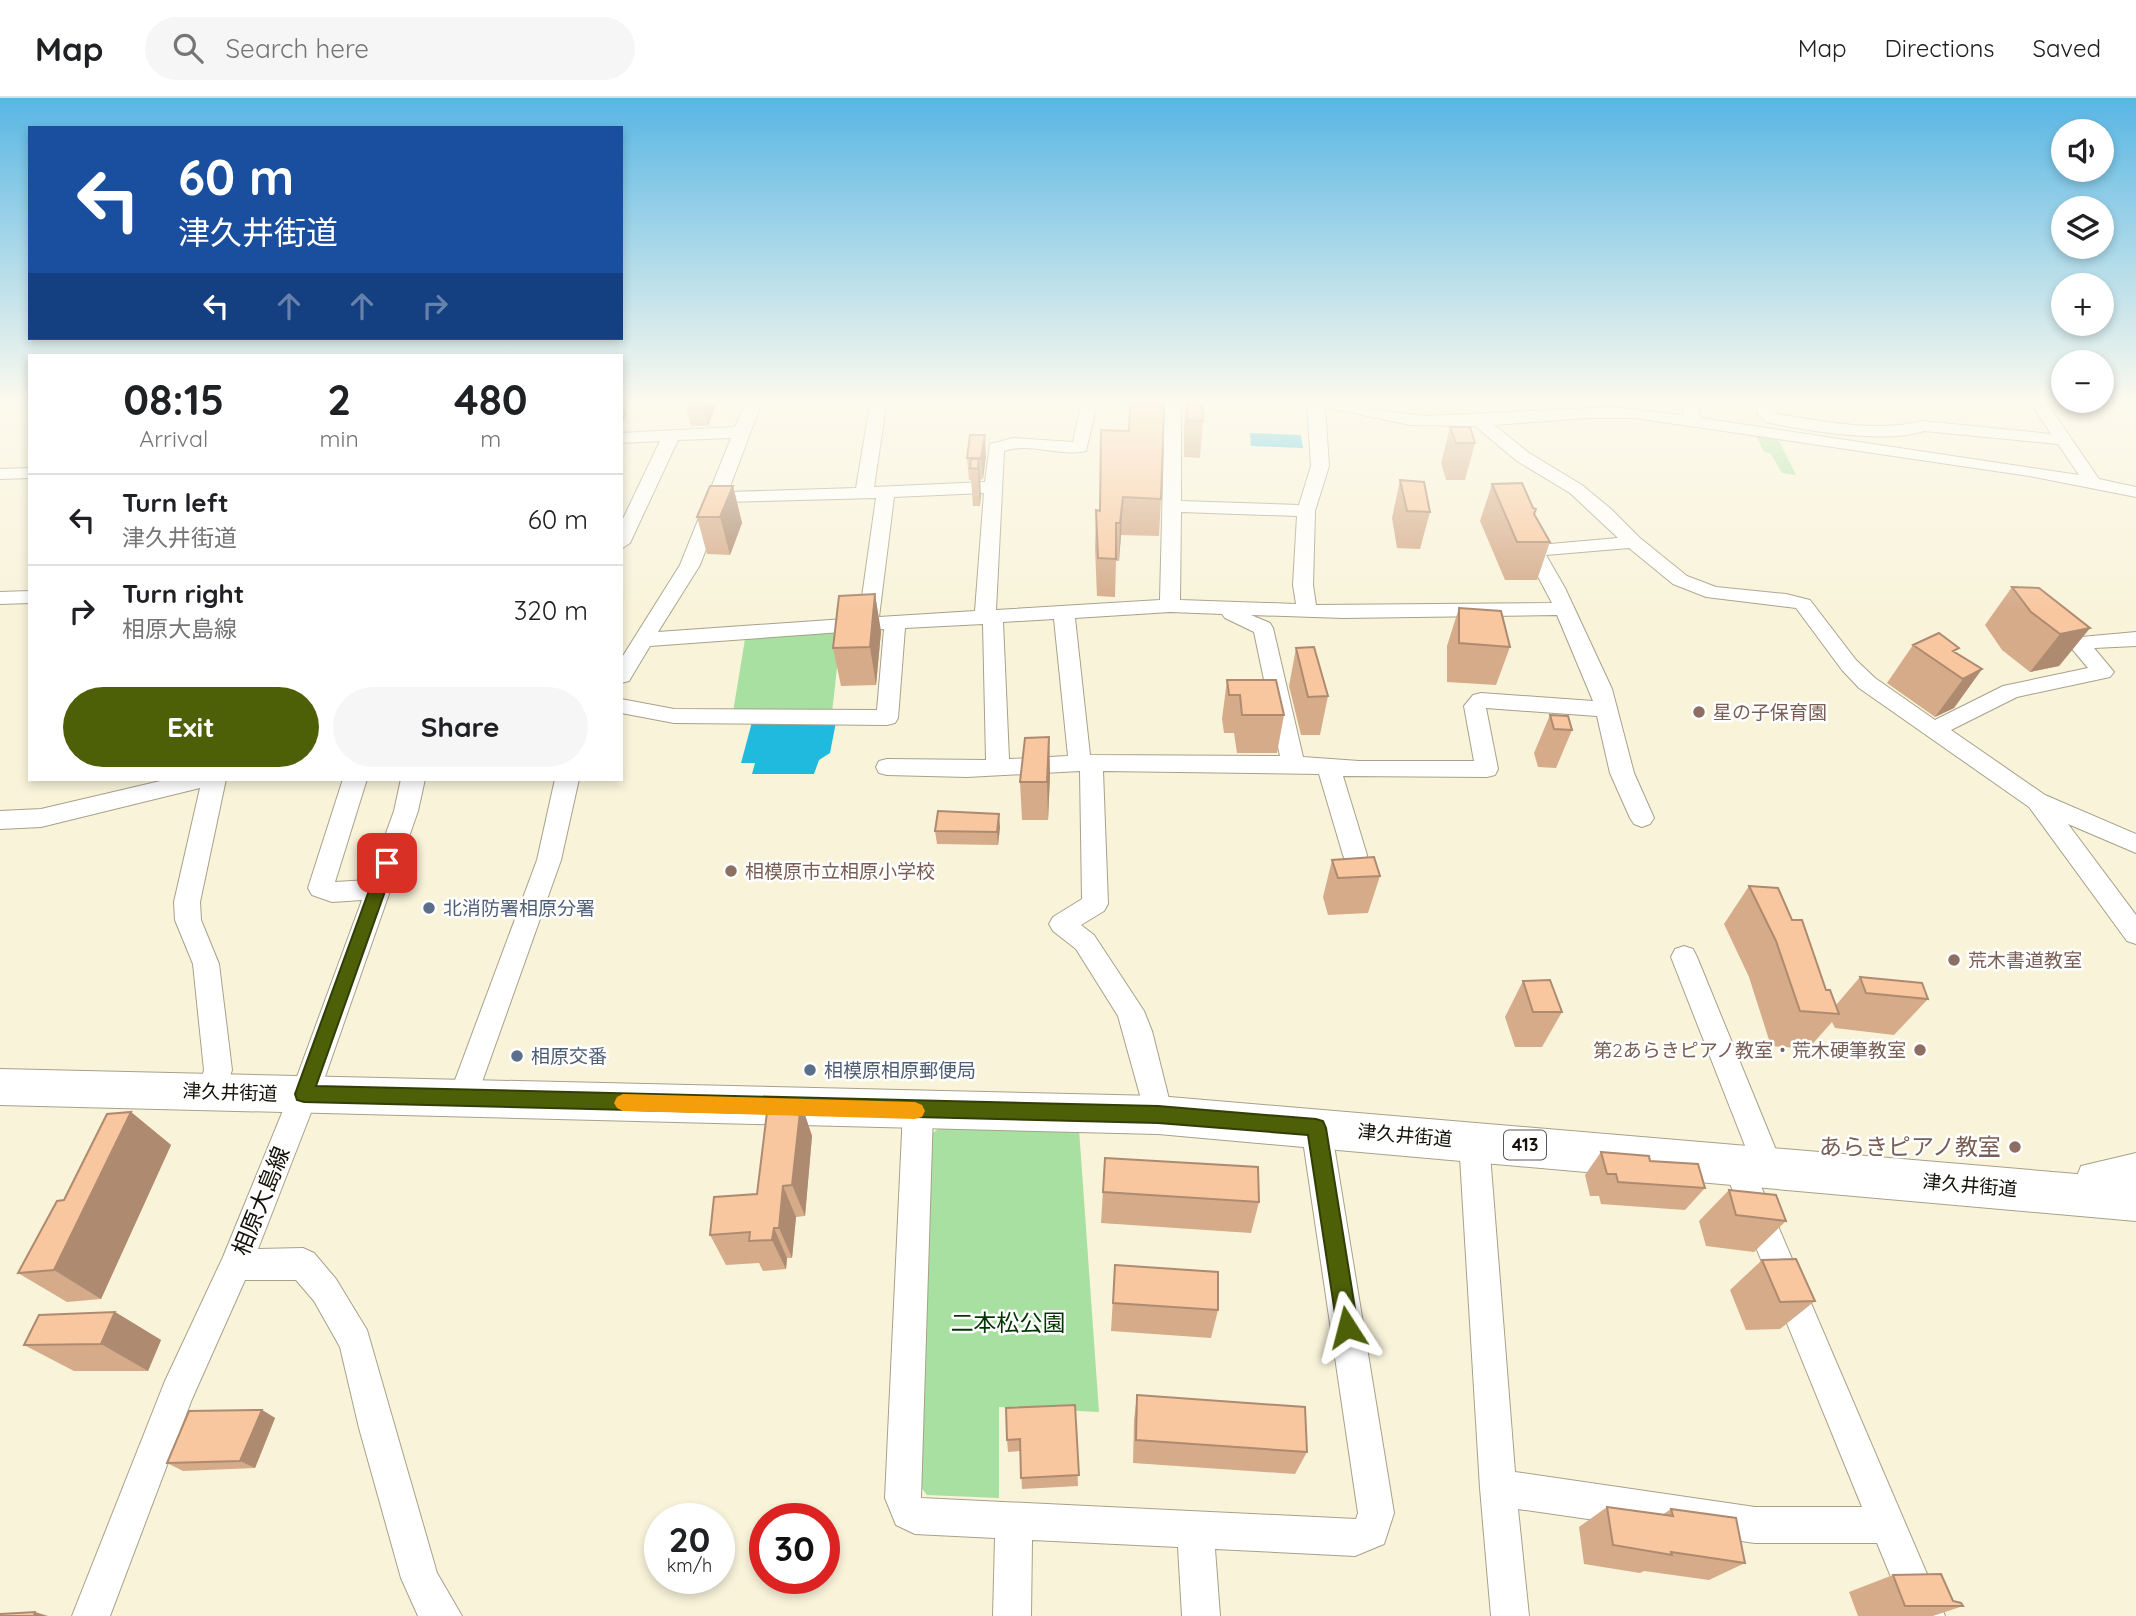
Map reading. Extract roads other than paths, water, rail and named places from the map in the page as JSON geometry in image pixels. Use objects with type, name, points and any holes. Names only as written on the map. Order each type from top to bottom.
[{"type":"highway","name":"津久井街道","points":[[0,1087],[1158,1115],[2116,1198]]},
{"type":"street","points":[[623,540],[655,470]]},
{"type":"street","points":[[623,673],[690,565],[728,470]]},
{"type":"street","points":[[864,491],[867,470]]},
{"type":"street","points":[[995,470],[989,618],[998,768]]},
{"type":"street","points":[[1170,606],[1171,470]]},
{"type":"street","points":[[1307,611],[1303,585],[1306,511],[1319,470]]},
{"type":"street","points":[[1544,470],[1576,489],[1605,513],[1670,574],[1705,591],[1803,604],[1867,683],[2037,801],[2136,844]]},
{"type":"street","points":[[2021,470],[2136,492]]},
{"type":"street","points":[[2085,470],[2094,483]]},
{"type":"street","points":[[0,474],[28,473]]},
{"type":"street","points":[[717,497],[994,487]]},
{"type":"street","points":[[868,625],[886,490]]},
{"type":"street","points":[[1170,506],[1306,511]]},
{"type":"street","points":[[1633,542],[1534,550],[1586,652],[1608,710],[1622,773],[1642,818]]},
{"type":"street","points":[[0,598],[28,597]]},
{"type":"street","points":[[645,640],[1170,606],[1307,611],[1564,609]]},
{"type":"street","points":[[1200,608],[1236,615],[1263,628],[1293,764]]},
{"type":"street","points":[[1064,614],[1086,763],[1095,904],[1062,923],[1085,942],[1130,1010],[1138,1031],[1158,1115]]},
{"type":"street","points":[[623,706],[674,716],[887,718],[895,623]]},
{"type":"street","points":[[1933,730],[2011,691],[2103,672],[2077,643],[2136,639]]},
{"type":"street","points":[[887,767],[998,768],[1086,763],[1487,769],[1475,706],[1480,700],[1608,710]]},
{"type":"street","points":[[1329,768],[1355,855]]},
{"type":"street","points":[[0,820],[41,818],[195,781]]},
{"type":"street","points":[[212,1092],[218,1070],[207,974],[199,943],[188,920],[187,902],[214,781]]},
{"type":"street","points":[[354,781],[321,888],[332,892],[378,889]]},
{"type":"street","name":"相原大島線","points":[[91,1616],[177,1393],[236,1265],[304,1094],[378,889],[412,781]]},
{"type":"street","points":[[462,1098],[549,860],[567,781]]},
{"type":"street","points":[[2037,801],[2136,934]]},
{"type":"street","points":[[1684,957],[1752,1166],[1887,1525],[1926,1616]]},
{"type":"street","points":[[918,1111],[903,1498],[909,1512],[915,1516],[1355,1538],[1367,1534],[1374,1526],[1376,1513],[1316,1128]]},
{"type":"street","points":[[1474,1141],[1498,1488],[1510,1616]]},
{"type":"street","points":[[2116,1198],[2092,1176],[2136,1167]]},
{"type":"street","points":[[236,1265],[303,1264],[344,1319],[355,1342],[376,1428],[420,1578],[433,1606],[443,1616]]},
{"type":"street","points":[[1498,1488],[1755,1525],[1887,1525]]},
{"type":"street","points":[[1012,1616],[1014,1519]]},
{"type":"street","points":[[1195,1528],[1201,1616]]},
{"type":"water","points":[[752,722],[836,722],[830,753],[819,760],[814,774],[752,774],[755,763],[741,763]]},
{"type":"place","name":"星の子保育園","points":[[1699,712]]},
{"type":"place","name":"相模原市立相原小学校","points":[[731,871]]},
{"type":"place","name":"北消防署相原分署","points":[[429,908]]},
{"type":"place","name":"荒木書道教室","points":[[1954,960]]},
{"type":"place","name":"第2あらきピアノ教室・荒木硬筆教室","points":[[1920,1050]]},
{"type":"place","name":"相原交番","points":[[517,1056]]},
{"type":"place","name":"相模原相原郵便局","points":[[810,1070]]},
{"type":"place","name":"あらきピアノ教室","points":[[2015,1147]]},
{"type":"park label","name":"二本松公園","points":[[1008,1323]]}]
